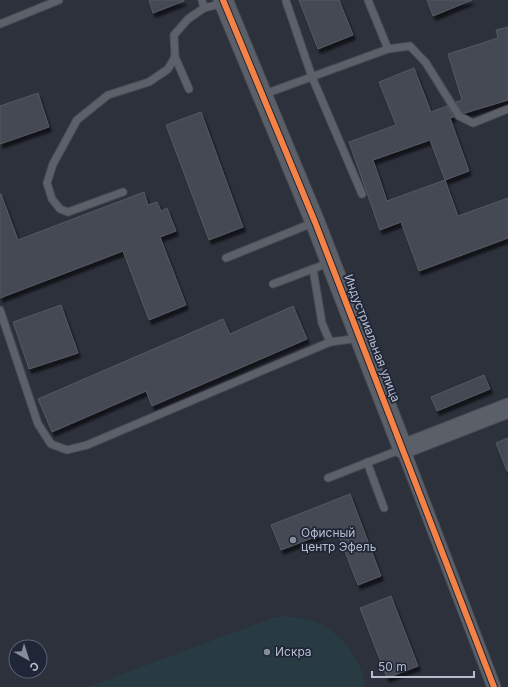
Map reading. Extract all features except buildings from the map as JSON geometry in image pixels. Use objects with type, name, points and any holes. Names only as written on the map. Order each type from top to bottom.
[{"type":"street","name":"Индустриальная улица","points":[[224,1],[331,262],[494,687]]},
{"type":"street","points":[[403,449],[508,408]]},
{"type":"lane","points":[[0,24],[59,0]]},
{"type":"lane","points":[[202,0],[204,8]]},
{"type":"lane","points":[[368,0],[388,49]]},
{"type":"lane","points":[[189,89],[176,57],[174,35],[188,19],[204,8],[224,1]]},
{"type":"lane","points":[[286,1],[312,77],[362,194]]},
{"type":"lane","points":[[262,95],[388,49],[410,46],[426,63],[460,116],[473,123],[508,109]]},
{"type":"lane","points":[[123,192],[68,212],[60,209],[52,199],[47,183],[53,164],[77,120],[108,95],[149,82],[168,69],[176,57]]},
{"type":"lane","points":[[226,258],[315,222]]},
{"type":"lane","points":[[274,284],[331,262]]},
{"type":"lane","points":[[313,269],[322,323],[330,342]]},
{"type":"lane","points":[[0,310],[38,424],[51,444],[67,450],[87,445],[330,342],[360,338]]},
{"type":"lane","points":[[328,478],[403,449]]},
{"type":"lane","points":[[367,462],[384,508]]},
{"type":"shaded area","name":"Искра","points":[[285,616],[310,620],[318,623],[326,627],[341,639],[352,653],[362,671],[365,687],[88,687],[273,618]]},
{"type":"cycle path","points":[[223,0],[315,222],[494,687]]},
{"type":"place","name":"Офисный центр Эфель","points":[[293,540]]},
{"type":"place","name":"Искра","points":[[267,652]]}]
